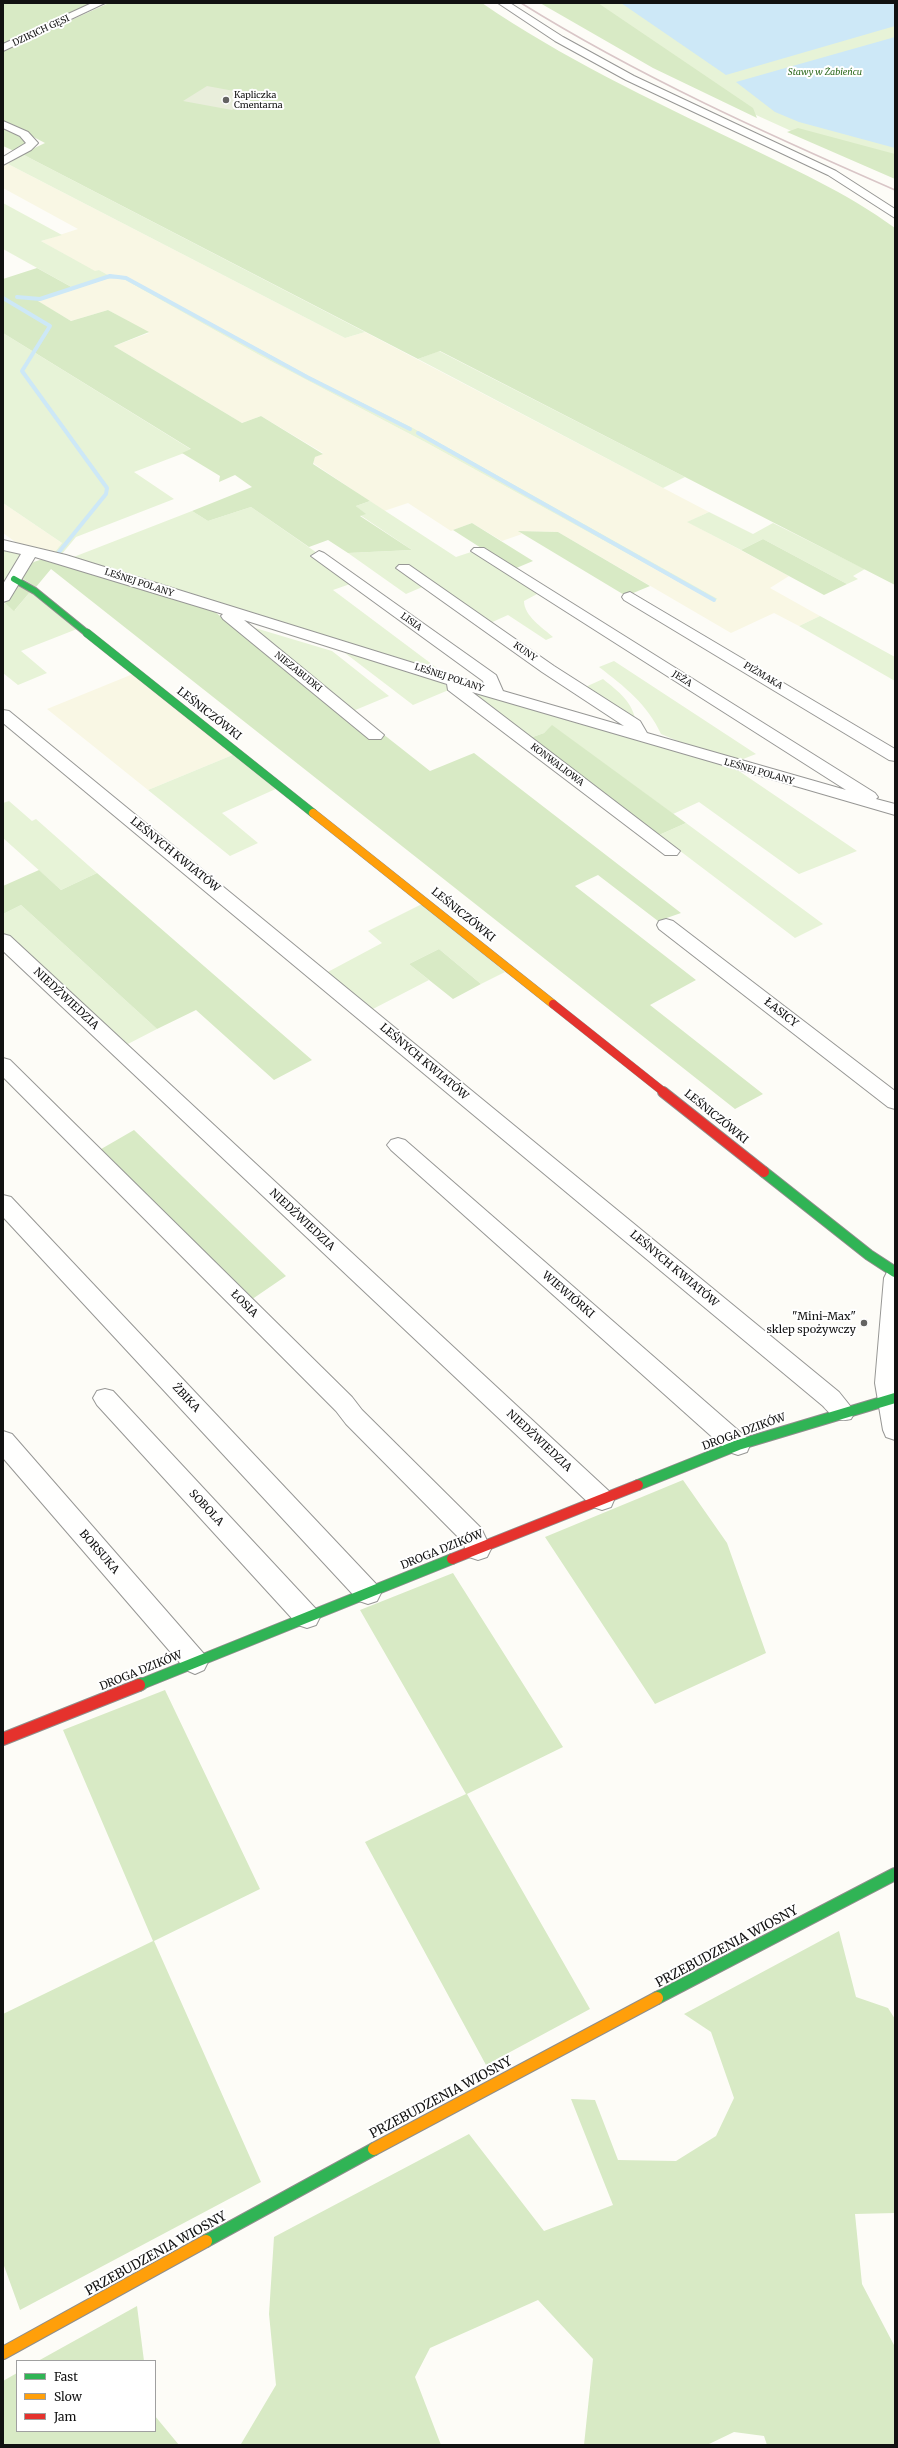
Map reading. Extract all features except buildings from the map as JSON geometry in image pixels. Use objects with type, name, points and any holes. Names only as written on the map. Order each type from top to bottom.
[{"type":"street","name":"DZIKICH GĘSI","points":[[3,48],[100,3]]},
{"type":"street","points":[[503,3],[560,39],[630,78],[716,120],[832,173],[895,214]]},
{"type":"street","points":[[3,124],[24,134],[32,143],[27,148],[3,162]]},
{"type":"street","name":"LEŚNEJ POLANY","points":[[3,545],[31,550],[220,609],[444,676],[496,694],[889,809]]},
{"type":"street","points":[[3,597],[31,550]]},
{"type":"street","name":"JEŻA","points":[[479,551],[889,809]]},
{"type":"street","name":"LISIA","points":[[319,556],[490,679],[496,694]]},
{"type":"street","name":"KUNY","points":[[404,568],[548,669],[634,725],[644,738]]},
{"type":"street","name":"LEŚNICZÓWKI","points":[[14,579],[35,591],[862,1250],[895,1272]]},
{"type":"street","name":"PIŻMAKA","points":[[630,597],[895,756]]},
{"type":"street","name":"NIEZABUDKI","points":[[220,609],[375,735]]},
{"type":"street","name":"KONWALIOWA","points":[[444,676],[454,686],[671,852]]},
{"type":"street","name":"LEŚNYCH KWIATÓW","points":[[3,715],[459,1090],[831,1400],[842,1412]]},
{"type":"street","name":"ŁASICY","points":[[666,925],[895,1102]]},
{"type":"street","name":"NIEDŹWIEDZIA","points":[[3,940],[602,1500]]},
{"type":"street","name":"ŁOSIA","points":[[3,1065],[344,1404],[354,1417],[472,1535],[478,1549]]},
{"type":"street","name":"WIEWIÓRKI","points":[[398,1145],[738,1445]]},
{"type":"street","name":"ŻBIKA","points":[[3,1203],[368,1593]]},
{"type":"street","points":[[895,1278],[887,1383],[893,1398],[895,1430]]},
{"type":"street","name":"SOBOLA","points":[[105,1398],[307,1617]]},
{"type":"street","name":"DROGA DZIKÓW","points":[[3,1739],[738,1445],[842,1412],[893,1398]]},
{"type":"street","name":"BORSUKA","points":[[3,1441],[195,1662]]},
{"type":"street","name":"PRZEBUDZENIA WIOSNY","points":[[3,2353],[471,2096],[895,1874]]},
{"type":"shaded area","points":[[8,164],[345,338],[365,332],[709,512],[688,522],[789,576],[770,588],[820,616],[799,626],[774,613],[731,633],[558,532],[519,531],[522,534],[502,541],[472,523],[451,531],[408,503],[384,511],[313,463],[315,457],[323,453],[261,416],[242,423],[114,346],[149,333],[108,310],[71,321],[37,301],[112,277],[125,280],[261,356],[427,443],[713,601],[718,599],[413,428],[311,377],[125,276],[108,275],[99,270],[95,272],[41,241],[78,229],[3,188],[3,166]]},
{"type":"shaded area","points":[[3,503],[62,543],[54,553],[21,546],[3,533]]},
{"type":"shaded area","points":[[133,674],[235,754],[148,790],[47,709]]},
{"type":"green space","points":[[3,3],[94,3],[3,45]]},
{"type":"green space","points":[[109,3],[482,3],[543,42],[575,60],[818,181],[857,203],[895,228],[895,585],[440,351],[418,359],[22,154],[45,143],[3,121],[3,51]]},
{"type":"green space","points":[[540,3],[598,3],[753,108],[757,118],[653,68]]},
{"type":"green space","name":"Stawy w Żabieńcu","points":[[542,3],[895,3],[895,178],[692,86]]},
{"type":"green space","points":[[207,86],[256,95],[232,110],[183,101]]},
{"type":"green space","points":[[3,128],[26,140],[24,145],[14,151],[3,146]]},
{"type":"green space","points":[[798,128],[895,154],[895,179],[787,132]]},
{"type":"green space","points":[[22,154],[365,332],[345,338],[8,164]]},
{"type":"green space","points":[[3,203],[62,235],[41,241],[95,271],[99,270],[108,275],[125,276],[311,377],[413,428],[718,599],[713,601],[427,443],[261,356],[125,280],[112,277],[75,289],[3,249]]},
{"type":"green space","points":[[37,268],[75,289],[38,301],[71,321],[108,310],[149,332],[114,346],[242,423],[261,416],[323,454],[315,457],[313,464],[370,501],[356,506],[366,514],[360,516],[412,550],[348,553],[328,540],[309,547],[251,507],[208,521],[192,511],[252,487],[235,475],[219,482],[220,476],[182,453],[191,449],[3,333],[3,279]]},
{"type":"green space","points":[[3,333],[192,450],[134,472],[174,499],[76,537],[61,555],[54,553],[62,543],[3,503]]},
{"type":"green space","points":[[439,351],[685,477],[663,488],[418,359]]},
{"type":"green space","points":[[370,501],[456,557],[474,551],[539,593],[524,601],[525,606],[531,617],[553,637],[546,640],[508,615],[488,624],[427,585],[406,594],[348,553],[412,550],[360,515],[365,514],[356,506]]},
{"type":"green space","points":[[251,507],[320,555],[353,583],[333,590],[441,671],[71,558],[192,511],[208,521]]},
{"type":"green space","points":[[709,512],[753,534],[773,523],[865,569],[853,576],[858,579],[847,584],[763,539],[741,550],[687,522]]},
{"type":"green space","points":[[472,523],[533,561],[514,569],[453,530]]},
{"type":"green space","points":[[518,531],[558,532],[650,586],[626,596]]},
{"type":"green space","points":[[763,539],[847,584],[824,595],[741,550]]},
{"type":"green space","points":[[3,547],[17,551],[20,556],[3,584]]},
{"type":"green space","points":[[49,558],[215,612],[373,738],[383,734],[430,771],[474,753],[681,913],[658,921],[598,875],[575,886],[696,980],[650,1005],[763,1094],[735,1109],[51,569],[36,587],[23,579],[24,570],[27,566]]},
{"type":"green space","points":[[18,586],[30,592],[14,611],[5,603],[15,587]]},
{"type":"green space","points":[[30,592],[77,629],[21,651],[47,673],[18,685],[3,673],[3,605],[5,603],[15,610]]},
{"type":"green space","points":[[820,616],[895,657],[895,681],[799,626]]},
{"type":"green space","points":[[245,625],[332,651],[389,696],[353,711]]},
{"type":"green space","points":[[345,653],[433,675],[451,689],[413,705]]},
{"type":"green space","points":[[614,661],[756,754],[738,761],[692,747],[661,734],[656,724],[642,705],[617,681],[599,667]]},
{"type":"green space","points":[[603,679],[620,693],[628,703],[632,709],[636,723],[581,689]]},
{"type":"green space","points":[[464,687],[736,769],[857,851],[799,874],[699,802],[673,814],[552,726],[544,733],[530,738]]},
{"type":"green space","points":[[552,725],[686,823],[659,835],[530,738],[544,733]]},
{"type":"green space","points":[[235,754],[278,788],[222,813],[258,843],[230,856],[148,790]]},
{"type":"green space","points":[[9,801],[32,821],[36,819],[97,873],[61,890],[3,838],[3,803]]},
{"type":"green space","points":[[686,823],[823,924],[795,938],[659,835]]},
{"type":"green space","points":[[39,870],[61,890],[97,873],[312,1060],[274,1080],[196,1010],[157,1029],[21,905],[3,914],[3,886]]},
{"type":"green space","points":[[422,904],[505,972],[481,984],[439,949],[409,964],[429,980],[369,1011],[324,974],[382,943],[368,931]]},
{"type":"green space","points":[[21,905],[157,1029],[124,1046],[3,935],[3,914]]},
{"type":"green space","points":[[439,949],[481,984],[453,999],[409,964]]},
{"type":"green space","points":[[134,1130],[286,1276],[248,1302],[96,1152]]},
{"type":"green space","points":[[683,1480],[727,1543],[766,1653],[655,1704],[545,1537]]},
{"type":"green space","points":[[453,1573],[563,1747],[467,1794],[590,2009],[486,2065],[365,1842],[466,1794],[360,1610]]},
{"type":"green space","points":[[165,1690],[260,1889],[154,1941],[261,2182],[20,2310],[3,2263],[3,2014],[153,1941],[63,1730]]},
{"type":"green space","points":[[839,1931],[856,1997],[888,2008],[895,2019],[895,2213],[855,2214],[862,2284],[895,2347],[895,2445],[767,2445],[764,2436],[734,2432],[707,2445],[584,2445],[593,2359],[538,2300],[430,2348],[415,2377],[441,2445],[236,2445],[241,2444],[276,2385],[269,2314],[274,2237],[469,2134],[544,2231],[613,2205],[571,2099],[595,2100],[618,2160],[676,2161],[716,2136],[734,2098],[711,2032],[684,2014]]},
{"type":"green space","points":[[137,2306],[144,2360],[40,2360]]},
{"type":"green space","points":[[16,2374],[16,2432],[156,2432],[156,2417],[179,2445],[3,2445],[3,2381]]},
{"type":"water","points":[[621,3],[895,3],[895,26],[726,75]]},
{"type":"water","points":[[895,37],[895,148],[799,122],[775,112],[736,82]]},
{"type":"waterway","points":[[17,297],[40,299],[110,276],[118,277]]},
{"type":"waterway","points":[[107,277],[118,277]]},
{"type":"waterway","points":[[118,277],[126,278],[307,377],[410,429]]},
{"type":"waterway","points":[[3,298],[50,326],[22,371],[107,488],[106,494],[59,552]]},
{"type":"waterway","points":[[418,433],[714,600]]},
{"type":"railway","points":[[521,3],[612,56],[658,80],[799,148],[895,190]]},
{"type":"traffic: fast","points":[[14,579],[35,591],[313,813]]},
{"type":"traffic: fast","points":[[764,1172],[869,1255],[895,1272]]},
{"type":"traffic: fast","points":[[638,1485],[738,1445],[895,1398]]},
{"type":"traffic: fast","points":[[139,1685],[452,1559]]},
{"type":"traffic: fast","points":[[657,1998],[895,1874]]},
{"type":"traffic: fast","points":[[206,2241],[374,2149]]},
{"type":"traffic: slow","points":[[313,813],[553,1004]]},
{"type":"traffic: slow","points":[[374,2149],[657,1998]]},
{"type":"traffic: slow","points":[[3,2353],[206,2241]]},
{"type":"traffic: jam","points":[[553,1004],[764,1172]]},
{"type":"traffic: jam","points":[[452,1559],[638,1485]]},
{"type":"traffic: jam","points":[[3,1739],[139,1685]]},
{"type":"place","name":"Kapliczka Cmentarna","points":[[226,100]]},
{"type":"place","name":"\"Mini-Max\" sklep spożywczy","points":[[864,1323]]}]
